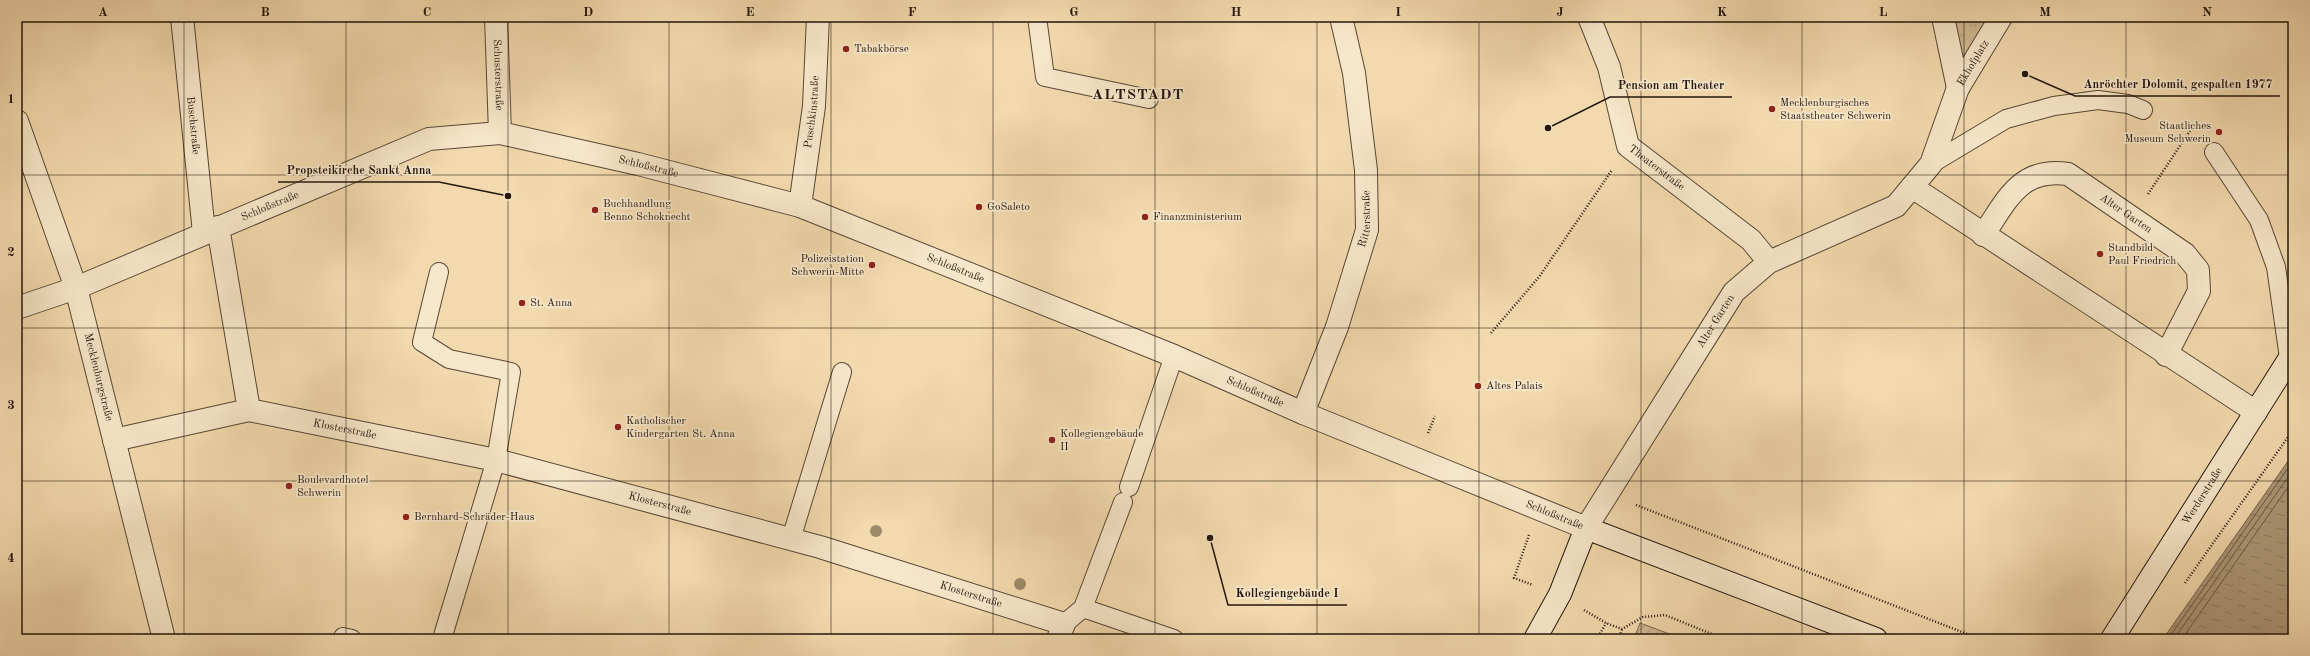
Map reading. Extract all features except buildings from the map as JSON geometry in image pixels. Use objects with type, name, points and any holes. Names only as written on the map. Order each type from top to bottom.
[{"type":"street","name":"Buschstraße","points":[[182,17],[211,230]]},
{"type":"street","name":"Schusterstraße","points":[[496,17],[500,133]]},
{"type":"street","name":"Puschkinstraße","points":[[800,206],[814,106],[818,17]]},
{"type":"street","name":"Ritterstraße","points":[[1303,413],[1337,327],[1367,230],[1366,170],[1355,80],[1341,17]]},
{"type":"street","name":"Theaterstraße","points":[[1589,17],[1609,67],[1628,146],[1751,240],[1769,262]]},
{"type":"street","name":"Ekhofplatz","points":[[1943,17],[1958,88]]},
{"type":"street","name":"Ekhofplatz","points":[[1958,88],[2000,17]]},
{"type":"street","name":"Alter Garten","points":[[1535,639],[1560,594],[1586,528],[1734,292],[1769,262],[1896,206],[1931,164],[1958,88]]},
{"type":"street","name":"Mecklenburgstraße","points":[[17,121],[76,288],[164,639]]},
{"type":"street","name":"Schloßstraße","points":[[17,308],[76,288],[429,139],[500,133],[638,164],[800,206],[1174,356],[1303,413],[1586,528],[1876,639]]},
{"type":"street","name":"Alter Garten","points":[[1983,235],[2015,187],[2050,171],[2068,174],[2185,254],[2198,270],[2199,292],[2166,355]]},
{"type":"street","points":[[1912,187],[2166,355],[2256,412]]},
{"type":"street","points":[[211,230],[249,410]]},
{"type":"street","name":"Werderstraße","points":[[2112,639],[2291,356]]},
{"type":"street","name":"Klosterstraße","points":[[114,440],[249,410],[496,460],[791,539],[1061,632]]},
{"type":"lane","points":[[1037,17],[1045,77],[1149,99]]},
{"type":"lane","points":[[1931,164],[2006,119],[2054,106],[2098,100],[2128,104],[2143,110]]},
{"type":"lane","points":[[2214,152],[2262,227],[2276,267],[2291,356]]},
{"type":"lane","points":[[439,272],[422,342],[449,359],[513,366],[496,460],[442,639]]},
{"type":"lane","points":[[1061,632],[1083,608],[1093,585],[1174,356]]},
{"type":"lane","points":[[791,539],[842,372]]},
{"type":"lane","points":[[1083,608],[1174,639]]},
{"type":"path","points":[[2132,218],[2191,128]]},
{"type":"path","points":[[1491,333],[1539,277],[1628,146]]},
{"type":"path","points":[[2181,588],[2293,430]]},
{"type":"path","points":[[1606,494],[1980,639]]},
{"type":"path","points":[[1619,639],[1622,629],[1643,617],[1666,615],[1724,639]]},
{"type":"path","points":[[1597,639],[1606,623],[1622,629]]},
{"type":"green space","points":[[1943,17],[2001,17],[1958,88]]},
{"type":"green space","points":[[1640,623],[1683,639],[1634,639]]},
{"type":"water","points":[[2293,454],[2293,639],[2163,639]]},
{"type":"place","name":"Tabakbörse","points":[[846,49]]},
{"type":"place","name":"Anröchter Dolomit, gespalten 1977","points":[[2025,74]]},
{"type":"place","name":"Mecklenburgisches Staatstheater Schwerin","points":[[1772,109]]},
{"type":"place","name":"Pension am Theater","points":[[1548,128]]},
{"type":"place","name":"Staatliches Museum Schwerin","points":[[2219,132]]},
{"type":"place","name":"Propsteikirche Sankt Anna","points":[[508,196]]},
{"type":"place","name":"GoSaleto","points":[[979,207]]},
{"type":"place","name":"Buchhandlung Benno Schoknecht","points":[[595,210]]},
{"type":"place","name":"Finanzministerium","points":[[1145,217]]},
{"type":"place","name":"Standbild Paul Friedrich","points":[[2100,254]]},
{"type":"place","name":"Polizeistation Schwerin-Mitte","points":[[872,265]]},
{"type":"place","name":"St. Anna","points":[[522,303]]},
{"type":"place","name":"Altes Palais","points":[[1478,386]]},
{"type":"place","name":"Katholischer Kindergarten St. Anna","points":[[618,427]]},
{"type":"place","name":"Kollegiengebäude II","points":[[1052,440]]},
{"type":"place","name":"Boulevardhotel Schwerin","points":[[289,486]]},
{"type":"place","name":"Bernhard-Schräder-Haus","points":[[406,517]]},
{"type":"place","name":"Kollegiengebäude I","points":[[1210,538]]},
{"type":"district","name":"ALTSTADT","points":[[1138,95]]}]
